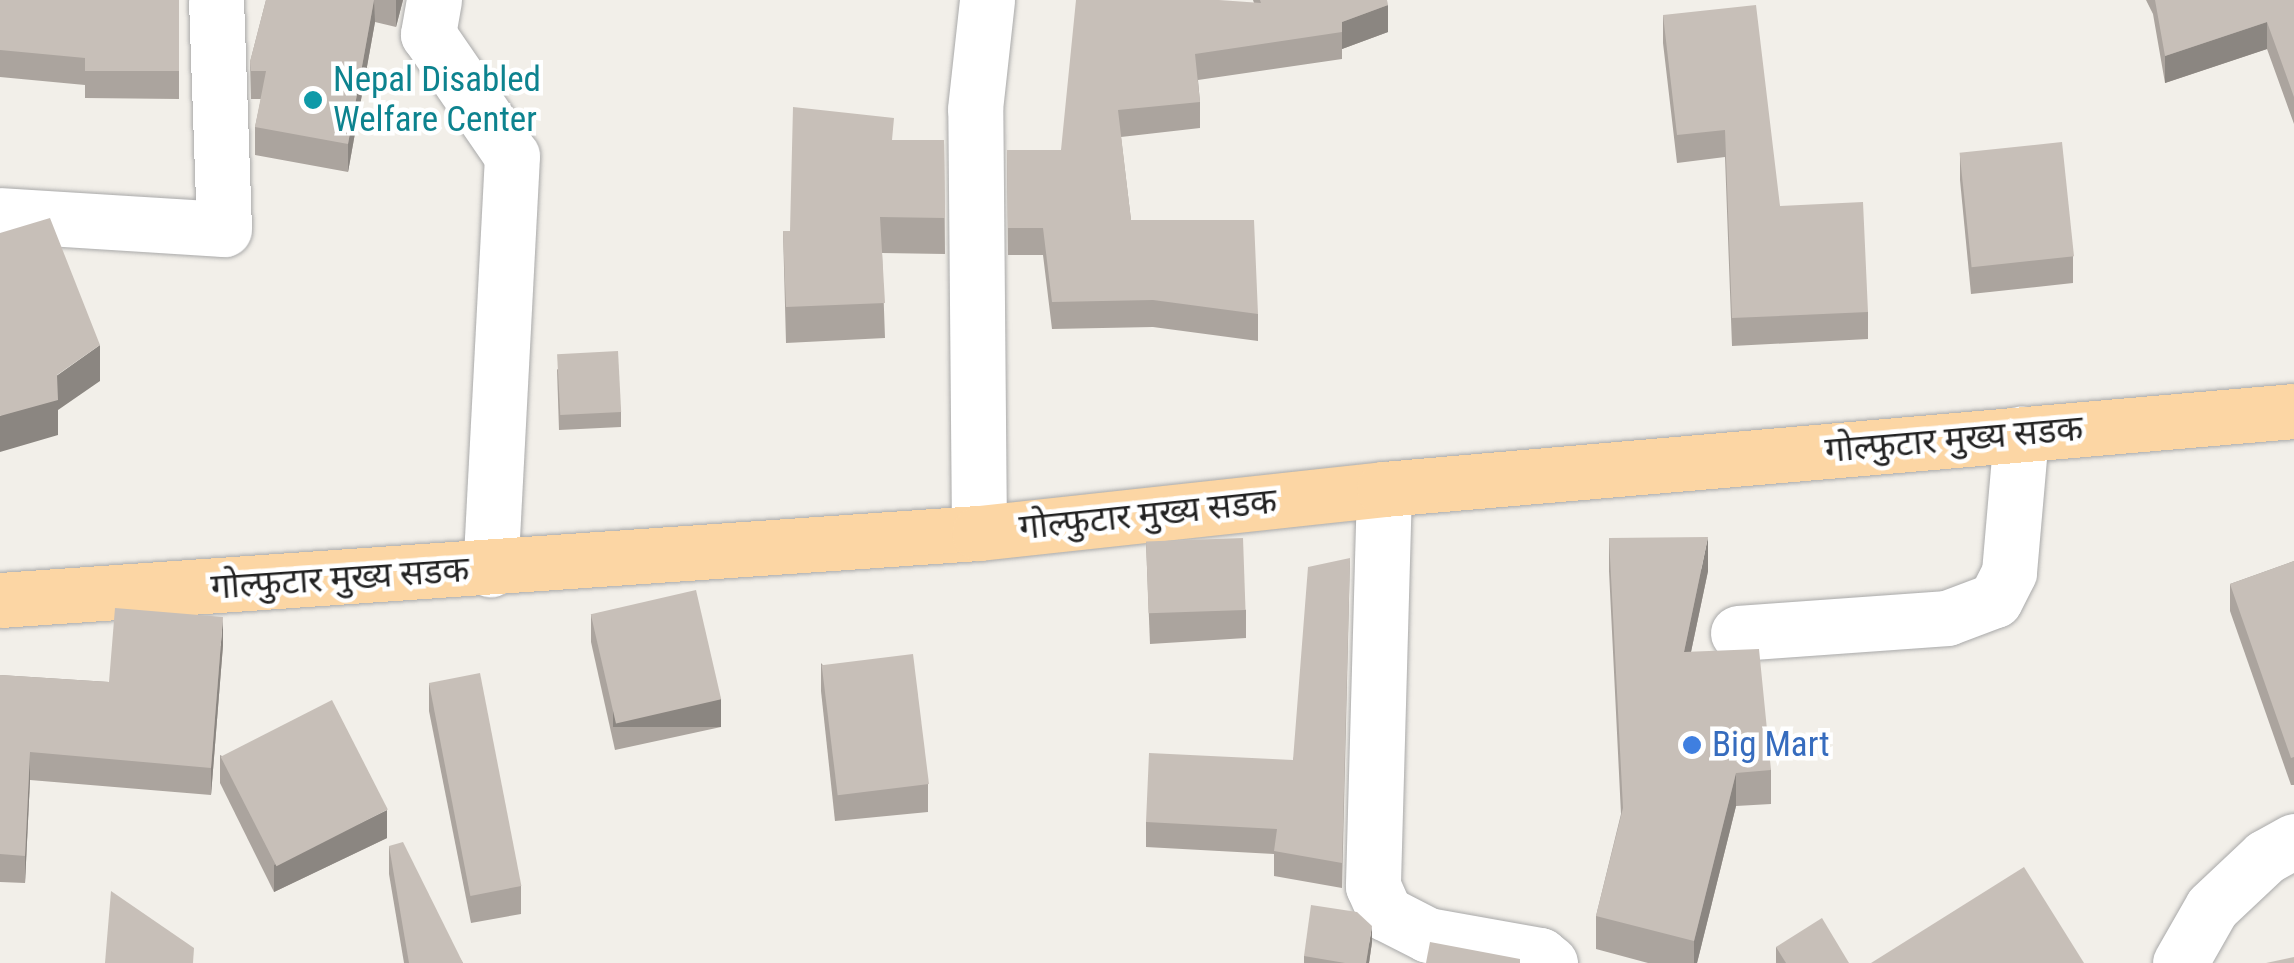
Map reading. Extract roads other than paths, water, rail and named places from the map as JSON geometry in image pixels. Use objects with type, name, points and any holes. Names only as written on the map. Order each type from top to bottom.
[{"type":"main road","name":"गोल्फुटार मुख्य सडक","points":[[0,600],[490,570],[979,534],[1384,489],[2294,411]]},
{"type":"street","points":[[0,215],[224,230],[216,0]]},
{"type":"street","points":[[434,0],[428,34],[512,156],[490,570]]},
{"type":"street","points":[[979,534],[976,109],[987,0]]},
{"type":"street","points":[[1738,632],[1947,618],[1995,600],[2009,572],[2021,434]]},
{"type":"street","points":[[1384,489],[1373,886],[1385,913],[1428,935],[1540,954],[1550,963]]},
{"type":"street","points":[[2180,963],[2212,907],[2265,857],[2294,842]]},
{"type":"place","name":"Nepal Disabled Welfare Center","points":[[313,100]]},
{"type":"place","name":"Big Mart","points":[[1692,745]]}]
